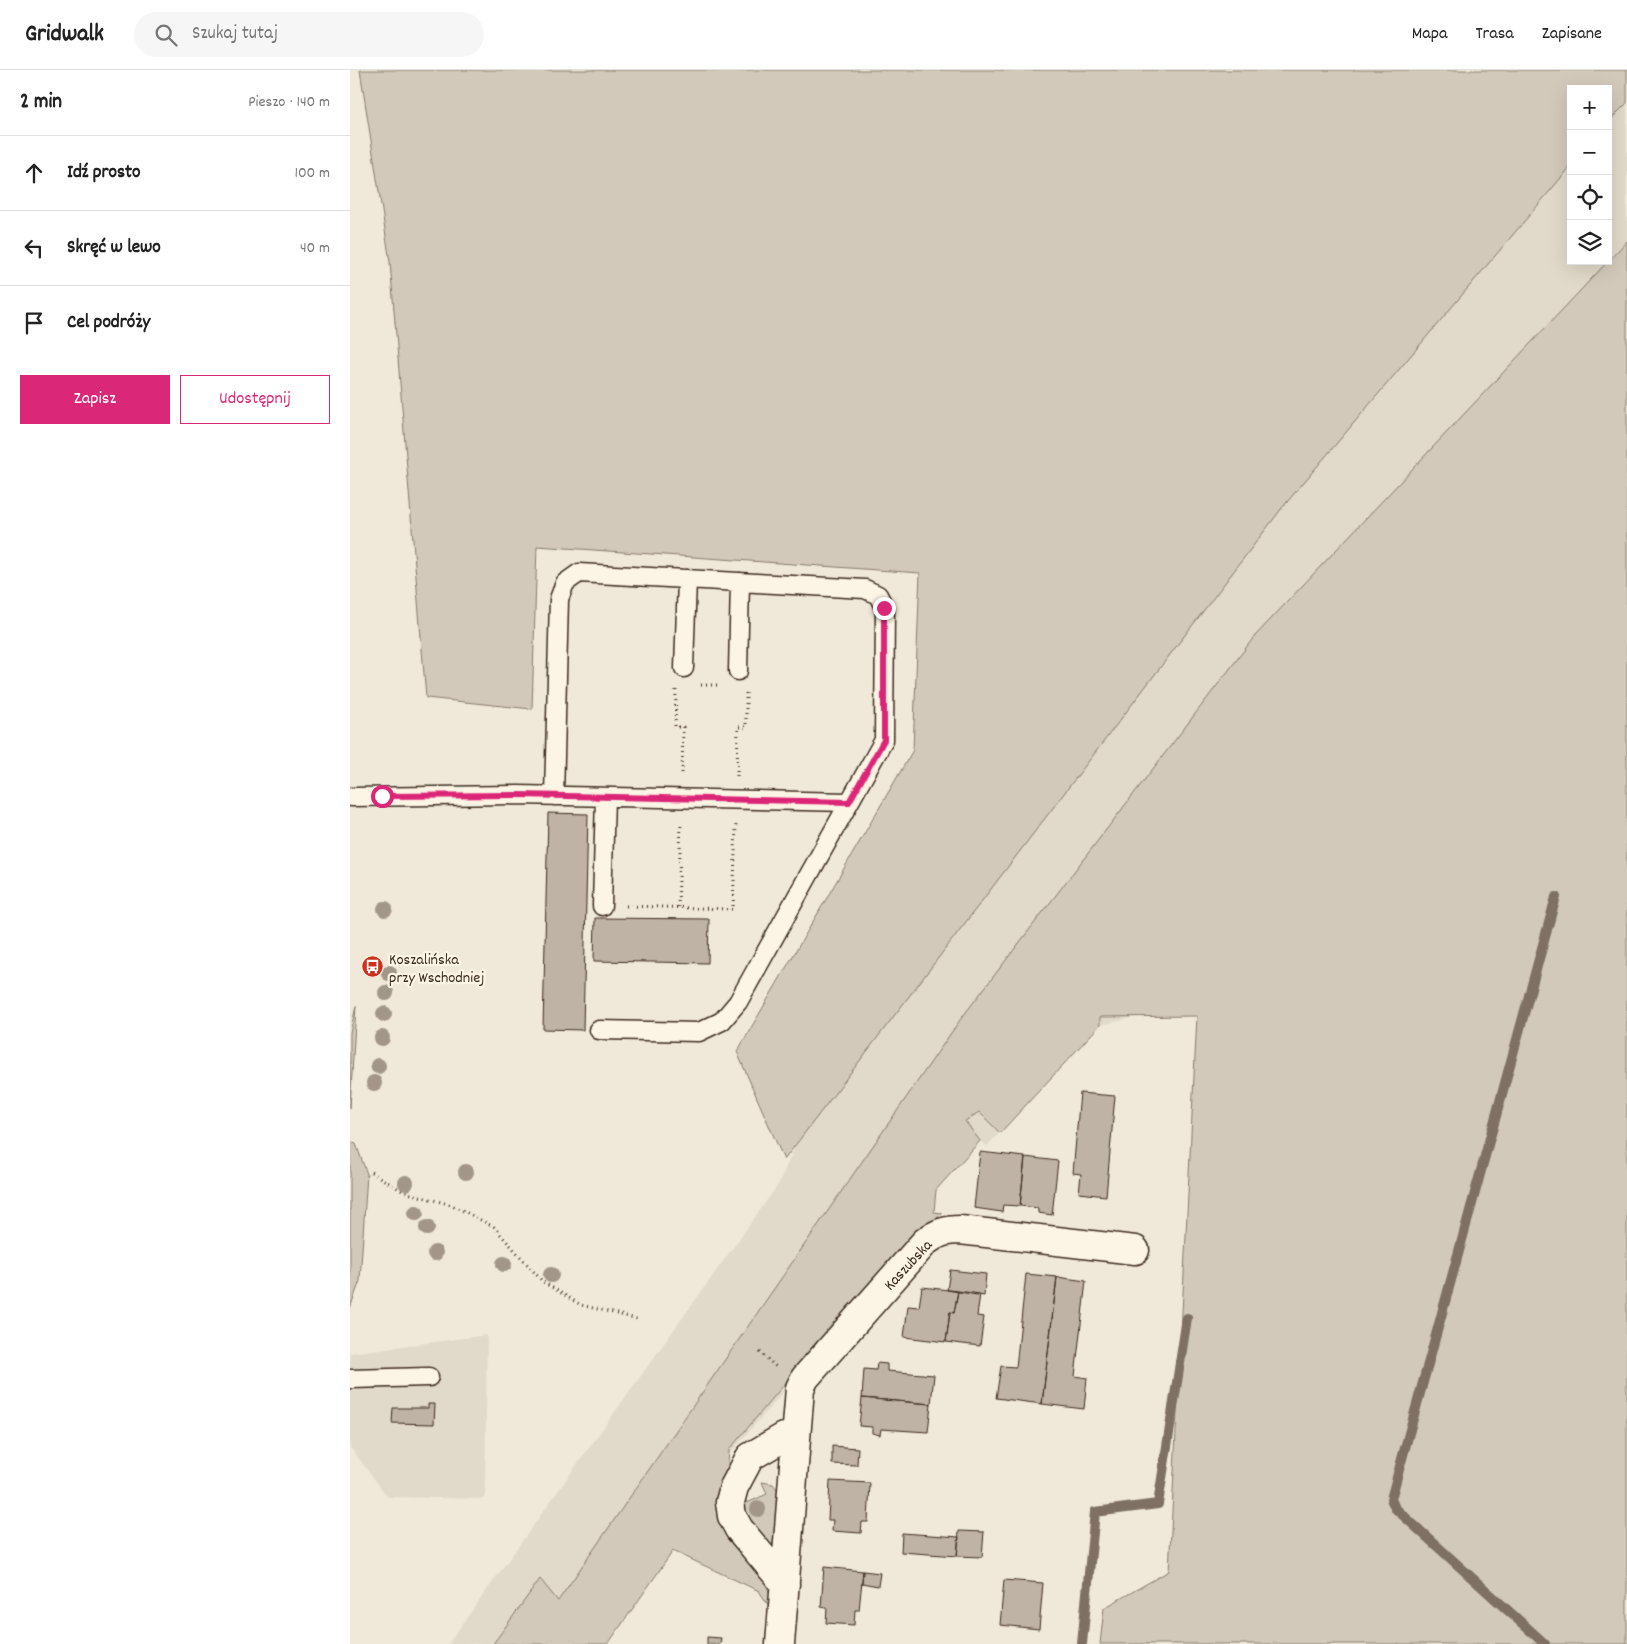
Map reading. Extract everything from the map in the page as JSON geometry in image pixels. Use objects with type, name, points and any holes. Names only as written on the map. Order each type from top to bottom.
[{"type":"street","name":"Kaszubska","points":[[780,1644],[799,1396],[805,1378],[925,1242],[936,1234],[948,1230],[960,1230],[1135,1250]]},
{"type":"street","points":[[785,1584],[739,1529],[732,1516],[730,1502],[734,1487],[750,1458],[784,1436],[796,1437]]},
{"type":"lane","points":[[554,796],[560,598],[565,583],[579,574],[865,589],[878,595],[884,608],[884,740],[738,1002],[722,1021],[699,1032],[599,1030]]},
{"type":"lane","points":[[684,668],[686,579]]},
{"type":"lane","points":[[738,671],[740,582]]},
{"type":"lane","points":[[352,796],[554,796],[849,802]]},
{"type":"lane","points":[[602,906],[605,797]]},
{"type":"lane","points":[[350,1379],[429,1377]]},
{"type":"path","points":[[371,1172],[404,1192],[452,1205],[494,1227],[543,1282],[580,1305],[637,1319]]},
{"type":"shaded area","points":[[360,70],[1627,70],[1627,103],[1612,118],[1612,85],[1567,85],[1567,171],[1282,508],[784,1160],[737,1052],[913,750],[920,573],[537,546],[532,709],[426,698],[390,262]]},
{"type":"shaded area","points":[[1627,70],[1627,417],[1150,1002],[1132,1018],[1100,1025],[987,1146],[979,1141],[936,1190],[934,1212],[942,1213],[905,1251],[608,1595],[538,1644],[448,1644],[778,1185],[843,1040],[1567,117],[1567,265],[1612,265],[1612,85]]},
{"type":"shaded area","points":[[1627,241],[1627,1644],[1100,1644],[1104,1608],[1169,1571],[1197,1016],[1100,1017],[1100,1025],[1000,1133],[979,1112],[965,1121],[980,1141],[936,1190],[934,1212],[942,1213],[905,1251],[790,1381],[788,1380],[729,1450],[727,1478],[772,1600],[769,1644],[766,1644],[769,1606],[759,1591],[673,1551],[608,1644],[493,1644],[540,1579],[558,1601],[960,1020],[1255,636],[1604,265],[1612,265],[1612,257]]},
{"type":"shaded area","points":[[356,1006],[350,1108],[350,1033]]},
{"type":"shaded area","points":[[350,1142],[356,1144],[367,1174],[360,1281],[350,1308]]},
{"type":"shaded area","points":[[487,1335],[485,1499],[388,1497],[350,1447],[350,1353]]},
{"type":"shaded area","points":[[762,1482],[773,1484],[781,1494],[778,1547],[772,1552],[745,1523],[743,1495],[747,1503],[767,1494]]},
{"type":"building","points":[[548,813],[588,814],[583,1030],[543,1029]]},
{"type":"building","points":[[595,918],[709,919],[708,963],[594,961]]},
{"type":"building","points":[[1080,1093],[1115,1096],[1106,1196],[1079,1193],[1081,1174],[1073,1173]]},
{"type":"building","points":[[980,1152],[1025,1157],[1020,1206],[1003,1205],[1002,1212],[974,1208]]},
{"type":"building","points":[[1025,1157],[1058,1161],[1052,1215],[1038,1213],[1038,1208],[1020,1206]]},
{"type":"building","points":[[950,1270],[986,1274],[984,1296],[947,1290]]},
{"type":"building","points":[[1026,1274],[1057,1277],[1042,1404],[996,1398],[1001,1366],[1016,1367]]},
{"type":"building","points":[[1057,1277],[1086,1281],[1075,1376],[1087,1378],[1084,1409],[1042,1404]]},
{"type":"building","points":[[922,1287],[958,1291],[954,1313],[950,1312],[946,1342],[904,1337],[908,1306],[919,1307]]},
{"type":"building","points":[[958,1291],[980,1294],[977,1316],[984,1317],[980,1346],[946,1342],[950,1312],[954,1313]]},
{"type":"building","points":[[877,1363],[887,1364],[887,1371],[934,1375],[931,1404],[862,1398],[864,1369],[876,1370]]},
{"type":"building","points":[[862,1398],[931,1404],[928,1432],[881,1429],[880,1435],[872,1433],[872,1427],[859,1426]]},
{"type":"building","points":[[428,1404],[435,1404],[434,1424],[392,1423],[393,1408],[428,1408]]},
{"type":"building","points":[[832,1446],[858,1448],[857,1465],[832,1464]]},
{"type":"building","points":[[830,1481],[870,1483],[868,1522],[862,1522],[861,1533],[832,1531],[833,1520],[828,1520]]},
{"type":"building","points":[[959,1531],[984,1532],[982,1557],[957,1556]]},
{"type":"building","points":[[902,1533],[959,1537],[957,1556],[901,1552]]},
{"type":"building","points":[[824,1567],[863,1571],[859,1610],[855,1610],[854,1625],[826,1623],[827,1608],[821,1607]]},
{"type":"building","points":[[863,1571],[880,1573],[878,1586],[862,1583]]},
{"type":"building","points":[[1004,1580],[1043,1583],[1039,1629],[1000,1625]]},
{"type":"building","points":[[707,1637],[721,1638],[720,1644],[707,1644]]},
{"type":"waterway","points":[[1545,1644],[1395,1508],[1391,1499],[1556,897]]},
{"type":"waterway","points":[[1082,1644],[1095,1512],[1158,1504],[1187,1318]]},
{"type":"place","name":"Koszalińska przy Wschodniej","points":[[373,967]]},
{"type":"route","points":[[382,796],[518,795],[849,802],[884,740],[884,608]]}]
